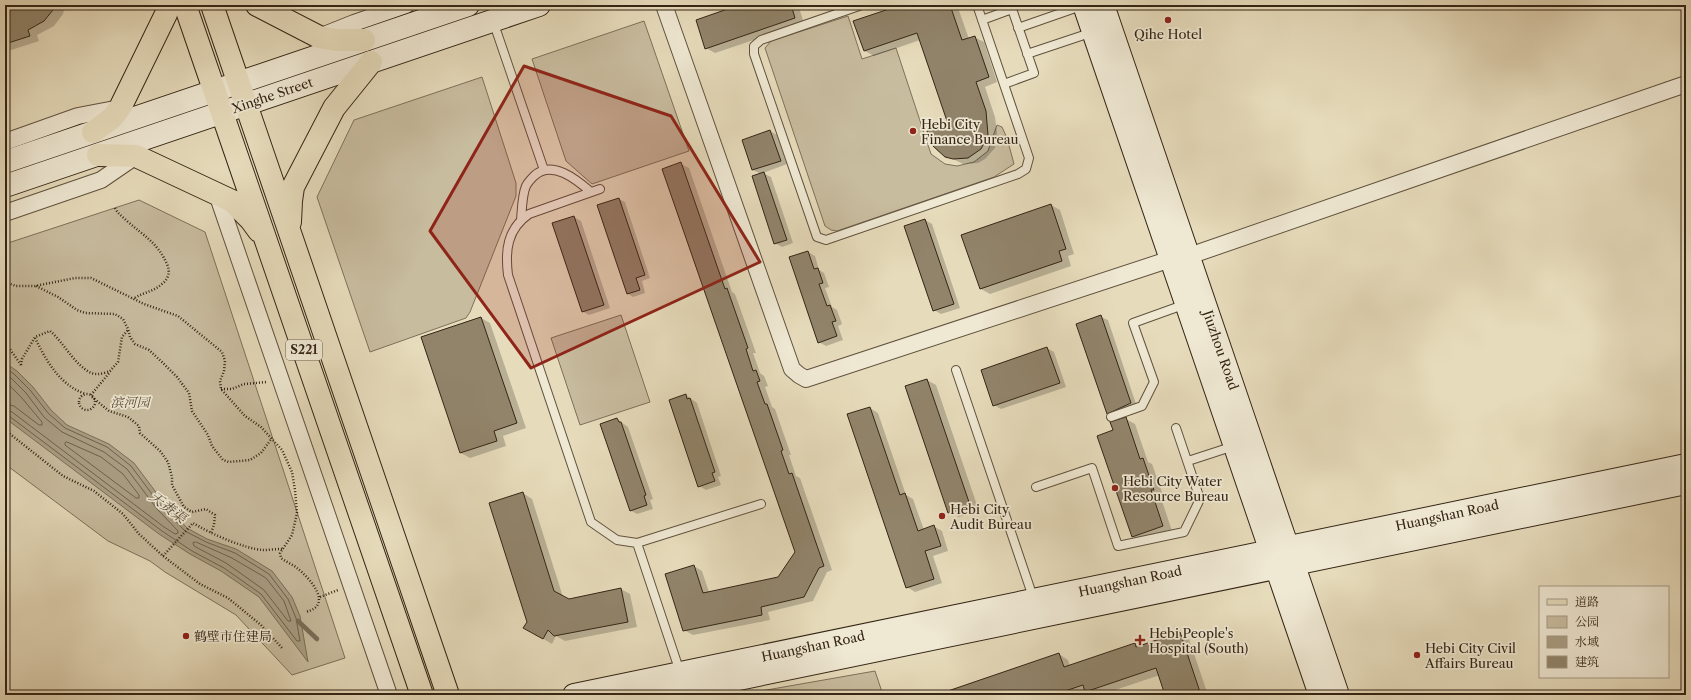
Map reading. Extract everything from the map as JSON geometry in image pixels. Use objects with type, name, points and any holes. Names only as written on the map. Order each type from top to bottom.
[{"type":"main road","name":"S221","points":[[185,5],[422,695]]},
{"type":"main road","name":"S221","points":[[212,5],[448,695]]},
{"type":"main road","points":[[257,5],[319,37],[336,40],[364,40]]},
{"type":"main road","points":[[93,132],[112,118],[120,108],[162,11]]},
{"type":"main road","points":[[290,233],[293,187],[334,108],[371,62]]},
{"type":"main road","points":[[98,155],[136,156],[232,201],[251,220],[268,244]]},
{"type":"street","points":[[319,37],[406,5]]},
{"type":"street","name":"Xinghe Street","points":[[5,162],[468,5]]},
{"type":"street","name":"Xinghe Street","points":[[5,186],[539,5]]},
{"type":"street","points":[[664,5],[792,369],[806,379],[1180,258],[1686,84]]},
{"type":"street","name":"Jiuzhou Road","points":[[1084,5],[1180,258],[1186,304],[1234,445],[1338,695]]},
{"type":"street","name":"Jiuzhou Road","points":[[1103,5],[1180,258],[1282,558],[1320,695]]},
{"type":"street","points":[[5,142],[78,116],[120,108]]},
{"type":"street","points":[[5,213],[101,180],[136,156]]},
{"type":"street","points":[[217,194],[389,695]]},
{"type":"street","name":"Huangshan Road","points":[[661,695],[1282,558],[1686,465]]},
{"type":"street","name":"Huangshan Road","points":[[574,695],[1035,601],[1282,558],[1686,483]]},
{"type":"lane","points":[[862,5],[761,40],[754,46],[754,54],[817,237],[826,240],[1018,174],[1026,169],[1029,158],[977,5]]},
{"type":"lane","points":[[1018,28],[1084,5]]},
{"type":"lane","points":[[982,20],[1012,9],[1028,54],[1034,73],[1004,84]]},
{"type":"lane","points":[[493,20],[544,170]]},
{"type":"lane","points":[[1028,54],[1093,32]]},
{"type":"lane","points":[[521,220],[526,186],[538,172],[544,170],[564,172],[581,183],[591,192]]},
{"type":"lane","points":[[600,189],[529,214],[521,220],[508,238],[506,260],[508,275],[591,522],[617,540],[637,543],[761,504]]},
{"type":"lane","points":[[1111,417],[1142,406],[1154,382],[1133,323],[1186,304]]},
{"type":"lane","points":[[956,370],[1035,601]]},
{"type":"lane","points":[[1036,487],[1092,468],[1118,546],[1184,532],[1200,499],[1176,428]]},
{"type":"lane","points":[[1188,461],[1234,445]]},
{"type":"lane","points":[[637,543],[681,673]]},
{"type":"path","points":[[115,208],[120,215],[161,251],[168,267],[169,274],[165,282],[152,291],[138,295],[133,299]]},
{"type":"path","points":[[5,282],[16,286],[35,286],[75,278],[91,278],[133,299],[178,316],[222,352],[226,361],[220,381],[221,389],[245,416],[272,438],[282,450],[288,461],[295,490],[297,513],[292,535],[280,553],[281,558],[296,567],[310,580],[320,597],[318,605],[313,610],[305,612]]},
{"type":"path","points":[[35,286],[85,313],[115,314],[123,319],[130,337],[135,344],[149,350],[177,377],[189,393],[192,411],[208,435],[212,446],[223,460],[229,462],[250,460],[261,453],[272,438]]},
{"type":"path","points":[[92,396],[118,362],[122,337],[128,329]]},
{"type":"path","points":[[5,342],[21,365],[22,359],[35,337],[50,331],[58,337],[84,369],[97,374],[110,371]]},
{"type":"path","points":[[35,337],[48,362],[62,380],[78,392],[92,396],[109,411],[128,417],[139,426],[140,433],[160,451],[168,462],[172,477],[172,485],[184,507],[192,512],[206,509],[215,515],[211,533]]},
{"type":"path","points":[[221,389],[232,389],[254,382],[282,381]]},
{"type":"path","points":[[86,394],[81,397],[79,401],[80,406],[84,410],[89,410],[93,407],[94,402],[92,396]]},
{"type":"path","points":[[5,430],[63,476],[94,491],[124,514],[139,534],[163,556],[200,584],[228,598],[260,625],[282,648]]},
{"type":"path","points":[[163,556],[193,523],[230,541],[262,550],[283,549]]},
{"type":"path","points":[[320,597],[351,584]]},
{"type":"highlighted area","points":[[524,66],[671,116],[760,262],[531,368],[430,231]]},
{"type":"green space","points":[[848,16],[862,59],[896,48],[931,154],[945,164],[957,166],[974,162],[988,151],[997,125],[1002,127],[1007,138],[1014,164],[994,177],[837,231],[831,230],[825,226],[765,48],[771,41]]},
{"type":"green space","points":[[644,21],[689,151],[592,184],[566,161],[532,59]]},
{"type":"green space","points":[[482,77],[516,183],[516,196],[470,312],[466,318],[370,352],[317,197],[354,120]]},
{"type":"green space","name":"滨河园","points":[[139,200],[205,232],[345,658],[292,675],[236,615],[165,572],[150,561],[108,541],[5,464],[5,244]]},
{"type":"green space","points":[[621,315],[650,402],[580,425],[551,338]]},
{"type":"green space","points":[[875,671],[883,695],[738,695]]},
{"type":"water","points":[[5,363],[17,371],[33,387],[51,410],[67,425],[109,444],[134,463],[164,503],[187,528],[207,539],[236,549],[272,571],[292,597],[300,616],[308,662],[259,597],[221,571],[190,554],[159,534],[5,418]]},
{"type":"building","points":[[5,5],[57,5],[44,21],[28,30],[30,36],[5,44]]},
{"type":"building","points":[[739,5],[791,5],[795,18],[705,49],[696,20]]},
{"type":"building","points":[[901,5],[950,5],[962,40],[975,36],[989,77],[976,82],[986,111],[988,135],[981,149],[968,158],[953,159],[945,157],[933,146],[929,139],[927,131],[948,124],[917,33],[864,51],[853,21]]},
{"type":"building","points":[[770,130],[781,161],[752,170],[742,140]]},
{"type":"building","points":[[681,162],[725,289],[727,288],[748,348],[746,349],[753,371],[756,370],[760,381],[757,382],[765,404],[767,404],[783,450],[781,451],[789,474],[792,473],[824,566],[819,568],[804,597],[761,607],[762,615],[683,631],[665,574],[694,565],[703,593],[778,577],[795,552],[662,169]]},
{"type":"building","points":[[764,172],[787,240],[774,244],[752,176]]},
{"type":"building","points":[[619,198],[645,275],[636,278],[640,290],[627,294],[597,205]]},
{"type":"building","points":[[1051,204],[1066,249],[1059,251],[1062,261],[980,289],[961,235]]},
{"type":"building","points":[[574,216],[604,305],[582,312],[552,223]]},
{"type":"building","points":[[925,219],[954,304],[933,311],[904,226]]},
{"type":"building","points":[[808,251],[814,269],[818,268],[823,283],[819,284],[827,306],[830,305],[836,321],[832,322],[837,336],[818,343],[789,257]]},
{"type":"building","points":[[1101,315],[1131,403],[1107,414],[1076,324]]},
{"type":"building","points":[[481,317],[517,423],[494,431],[497,441],[460,453],[421,337]]},
{"type":"building","points":[[1047,347],[1060,383],[993,406],[981,370]]},
{"type":"building","points":[[927,379],[970,505],[948,513],[905,386]]},
{"type":"building","points":[[686,394],[687,399],[690,398],[715,472],[712,473],[715,481],[698,487],[669,400]]},
{"type":"building","points":[[870,407],[900,495],[905,493],[918,531],[934,525],[941,546],[925,551],[934,579],[906,588],[847,414]]},
{"type":"building","points":[[1126,417],[1140,459],[1143,458],[1154,490],[1151,490],[1163,526],[1132,537],[1097,436],[1113,430],[1110,422]]},
{"type":"building","points":[[617,418],[619,422],[621,422],[646,495],[644,496],[647,505],[630,511],[600,424]]},
{"type":"building","points":[[523,492],[554,591],[569,599],[621,588],[628,622],[554,636],[548,630],[543,639],[523,628],[527,622],[489,503]]},
{"type":"building","points":[[1180,632],[1201,695],[1165,695],[1156,668],[1085,692],[1083,685],[1053,695],[942,695],[942,693],[1059,653],[1064,667],[1135,643],[1136,647]]},
{"type":"waterway","name":"天赉渠","points":[[298,621],[317,639]]},
{"type":"place","name":"Qihe Hotel","points":[[1168,20]]},
{"type":"place","name":"Hebi City Finance Bureau","points":[[913,131]]},
{"type":"place","name":"Hebi City Water Resource Bureau","points":[[1115,488]]},
{"type":"place","name":"Hebi City Audit Bureau","points":[[942,516]]},
{"type":"place","name":"鹤壁市住建局","points":[[186,636]]},
{"type":"place","name":"Hebi People's Hospital (South)","points":[[1140,640]]},
{"type":"place","name":"Hebi City Civil Affairs Bureau","points":[[1417,655]]}]
